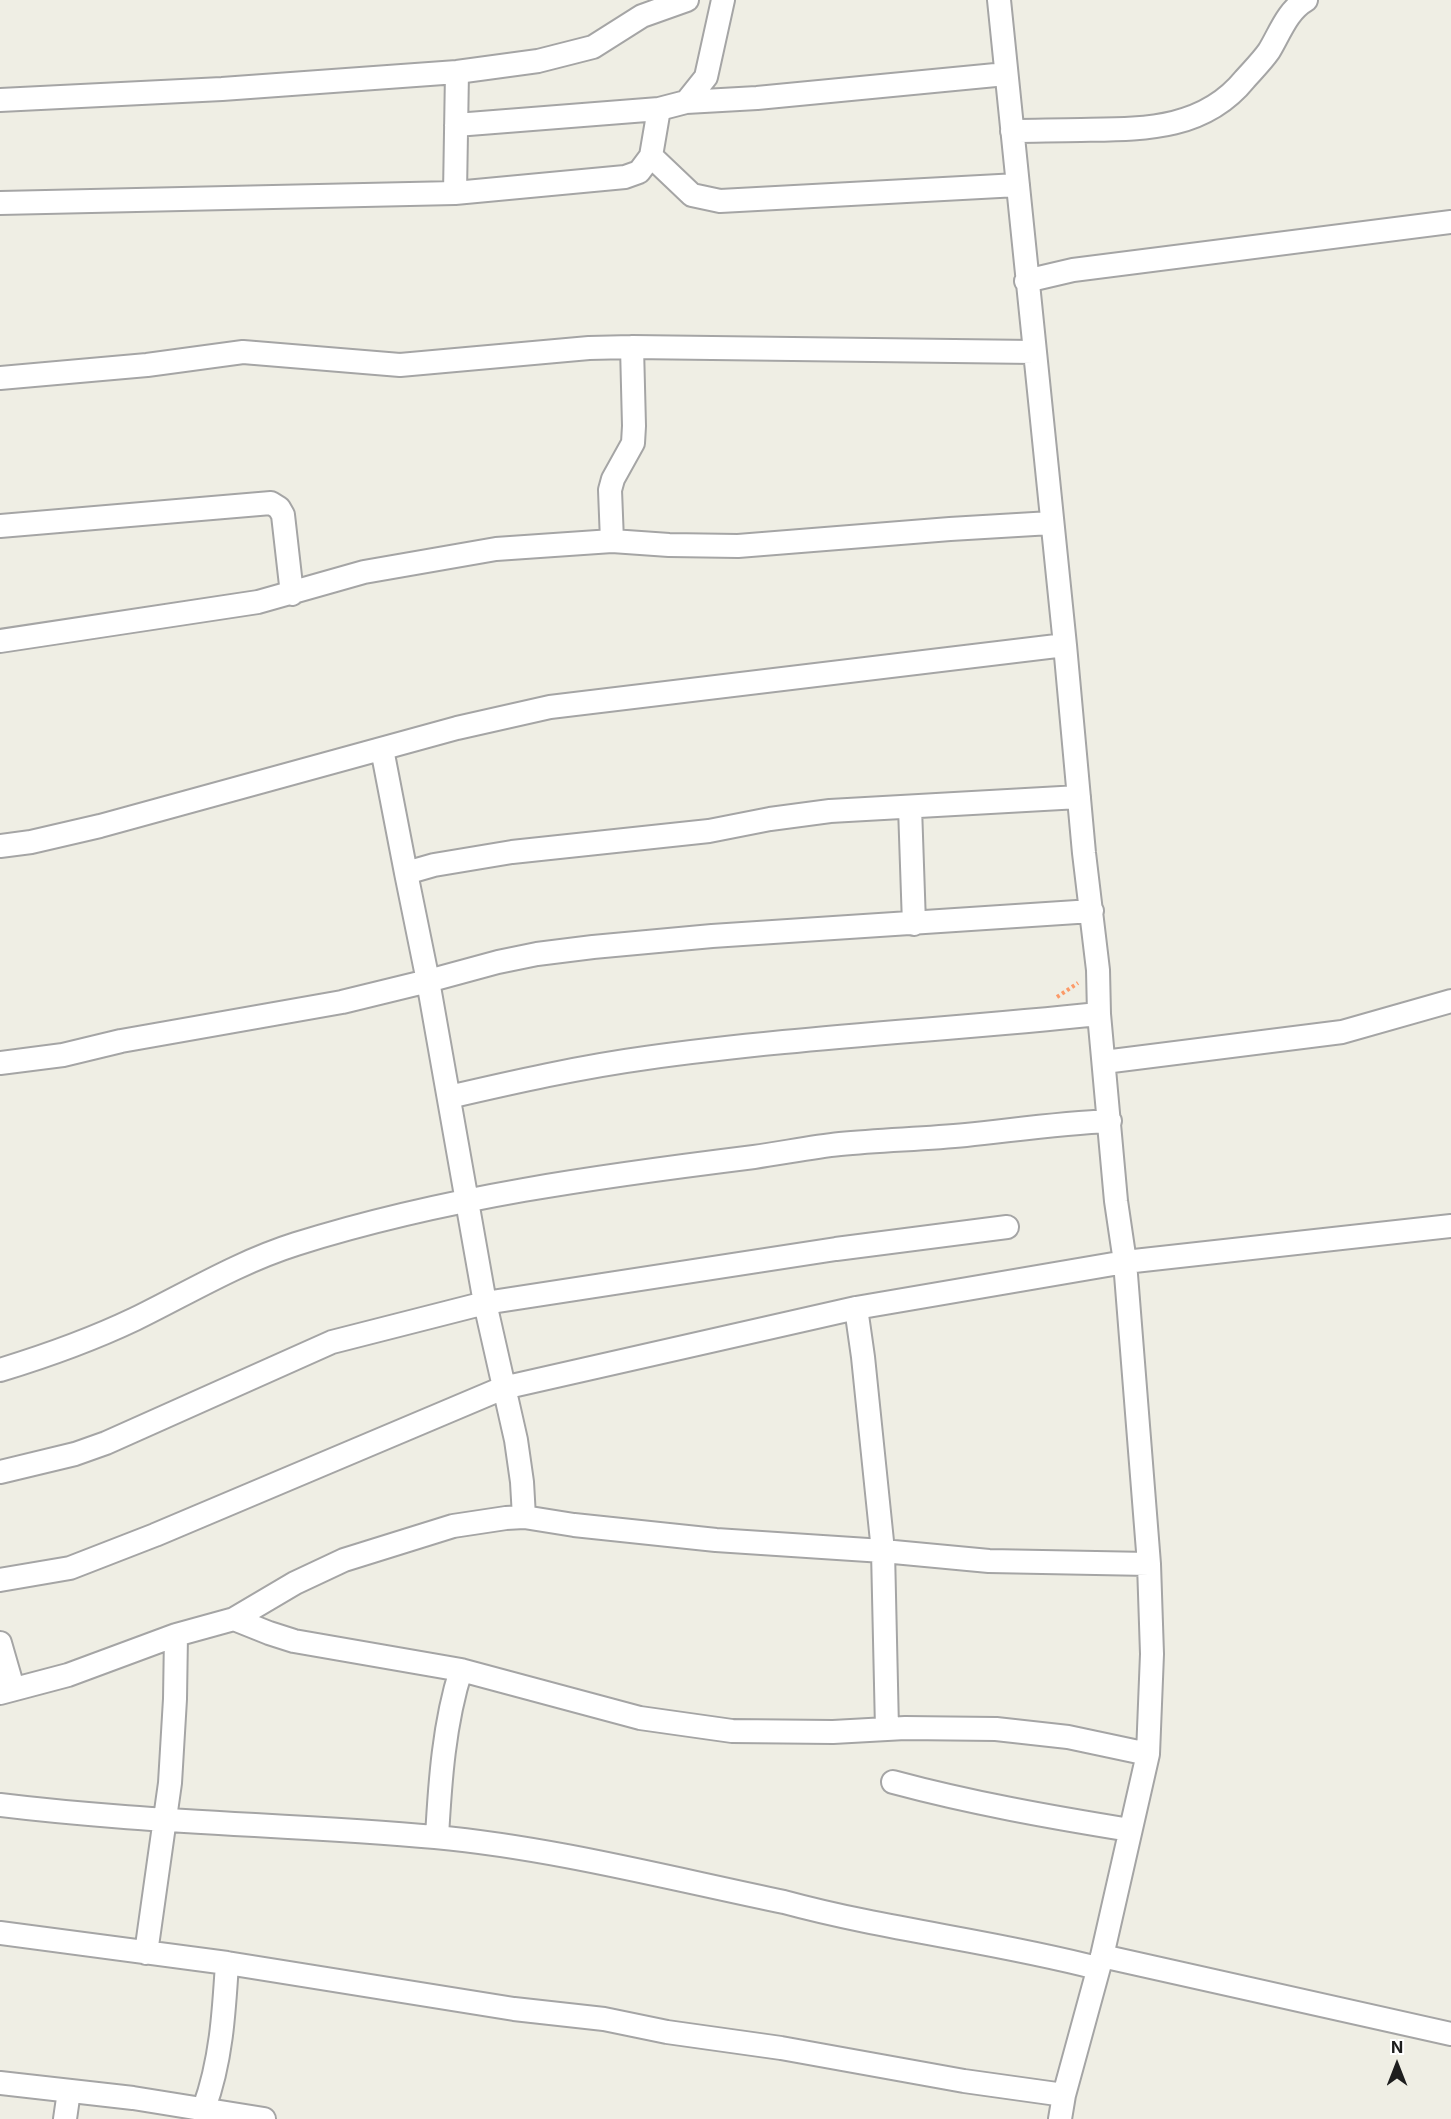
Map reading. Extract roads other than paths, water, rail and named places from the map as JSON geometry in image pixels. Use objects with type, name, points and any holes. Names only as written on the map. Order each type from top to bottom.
[{"type":"street","points":[[0,100],[175,92],[457,72],[538,61],[593,46],[642,16],[687,0]]},
{"type":"street","points":[[686,102],[706,77],[723,0]]},
{"type":"street","points":[[999,0],[1084,853],[1098,970],[1099,1014],[1116,1201],[1125,1262],[1149,1564],[1152,1654],[1148,1754],[1060,2119]]},
{"type":"street","points":[[1012,131],[1144,129],[1174,123],[1200,114],[1219,104],[1237,90],[1267,53],[1296,6],[1306,0]]},
{"type":"street","points":[[455,193],[457,72]]},
{"type":"street","points":[[456,125],[659,109],[686,102],[757,98],[1006,74]]},
{"type":"street","points":[[0,204],[455,193],[625,177],[639,172],[651,156],[659,109]]},
{"type":"street","points":[[651,156],[692,195],[720,201],[1018,185]]},
{"type":"street","points":[[1026,281],[1073,270],[1451,222]]},
{"type":"street","points":[[0,378],[147,365],[243,352],[400,365],[589,348],[632,347],[1034,352]]},
{"type":"street","points":[[612,542],[610,490],[613,479],[633,443],[632,347]]},
{"type":"street","points":[[0,526],[272,503],[283,515],[292,594]]},
{"type":"street","points":[[0,642],[214,610],[292,594],[364,572],[496,549],[612,542],[738,546],[940,529],[1051,523]]},
{"type":"street","points":[[0,846],[31,842],[100,826],[468,725],[550,707],[1065,645]]},
{"type":"street","points":[[382,749],[429,981],[485,1303],[495,1338],[519,1461],[524,1517]]},
{"type":"street","points":[[406,873],[434,865],[512,852],[709,831],[770,819],[830,811],[1079,796]]},
{"type":"street","points":[[910,807],[914,924]]},
{"type":"street","points":[[0,1063],[63,1054],[121,1041],[342,1002],[498,962],[593,946],[1092,911]]},
{"type":"street","points":[[1104,1062],[1342,1032],[1451,1001]]},
{"type":"street","points":[[449,1097],[555,1074],[645,1058],[724,1048],[998,1025],[1099,1014]]},
{"type":"street","points":[[0,1370],[57,1353],[134,1319],[212,1278],[293,1245],[384,1219],[466,1201],[662,1168],[771,1155],[836,1144],[965,1135],[1110,1121]]},
{"type":"street","points":[[0,1580],[44,1574],[89,1561],[503,1388],[856,1308],[1125,1262],[1451,1226]]},
{"type":"street","points":[[0,1472],[75,1454],[106,1443],[332,1342],[485,1303],[836,1249],[1007,1227]]},
{"type":"street","points":[[856,1308],[883,1551],[887,1729]]},
{"type":"street","points":[[0,1643],[6,1691],[68,1675],[176,1635],[234,1618],[295,1583],[344,1560],[453,1526],[524,1517],[574,1525],[716,1540],[883,1551],[988,1561],[1149,1564]]},
{"type":"street","points":[[234,1618],[294,1641],[461,1670],[640,1718],[732,1731],[996,1729],[1068,1737],[1148,1754]]},
{"type":"street","points":[[146,1953],[170,1783],[176,1635]]},
{"type":"street","points":[[437,1837],[445,1750],[454,1690],[461,1670]]},
{"type":"street","points":[[893,1782],[1028,1814],[1130,1830]]},
{"type":"street","points":[[0,1805],[164,1821],[437,1837],[545,1852],[822,1912],[1044,1956],[1099,1962],[1451,2034]]},
{"type":"street","points":[[0,1933],[227,1964],[514,2009],[604,2019],[667,2032],[781,2048],[964,2081],[1064,2095]]},
{"type":"street","points":[[204,2108],[218,2062],[227,1964]]},
{"type":"street","points":[[0,2083],[204,2108],[264,2119]]},
{"type":"street","points":[[65,2119],[69,2091]]}]
